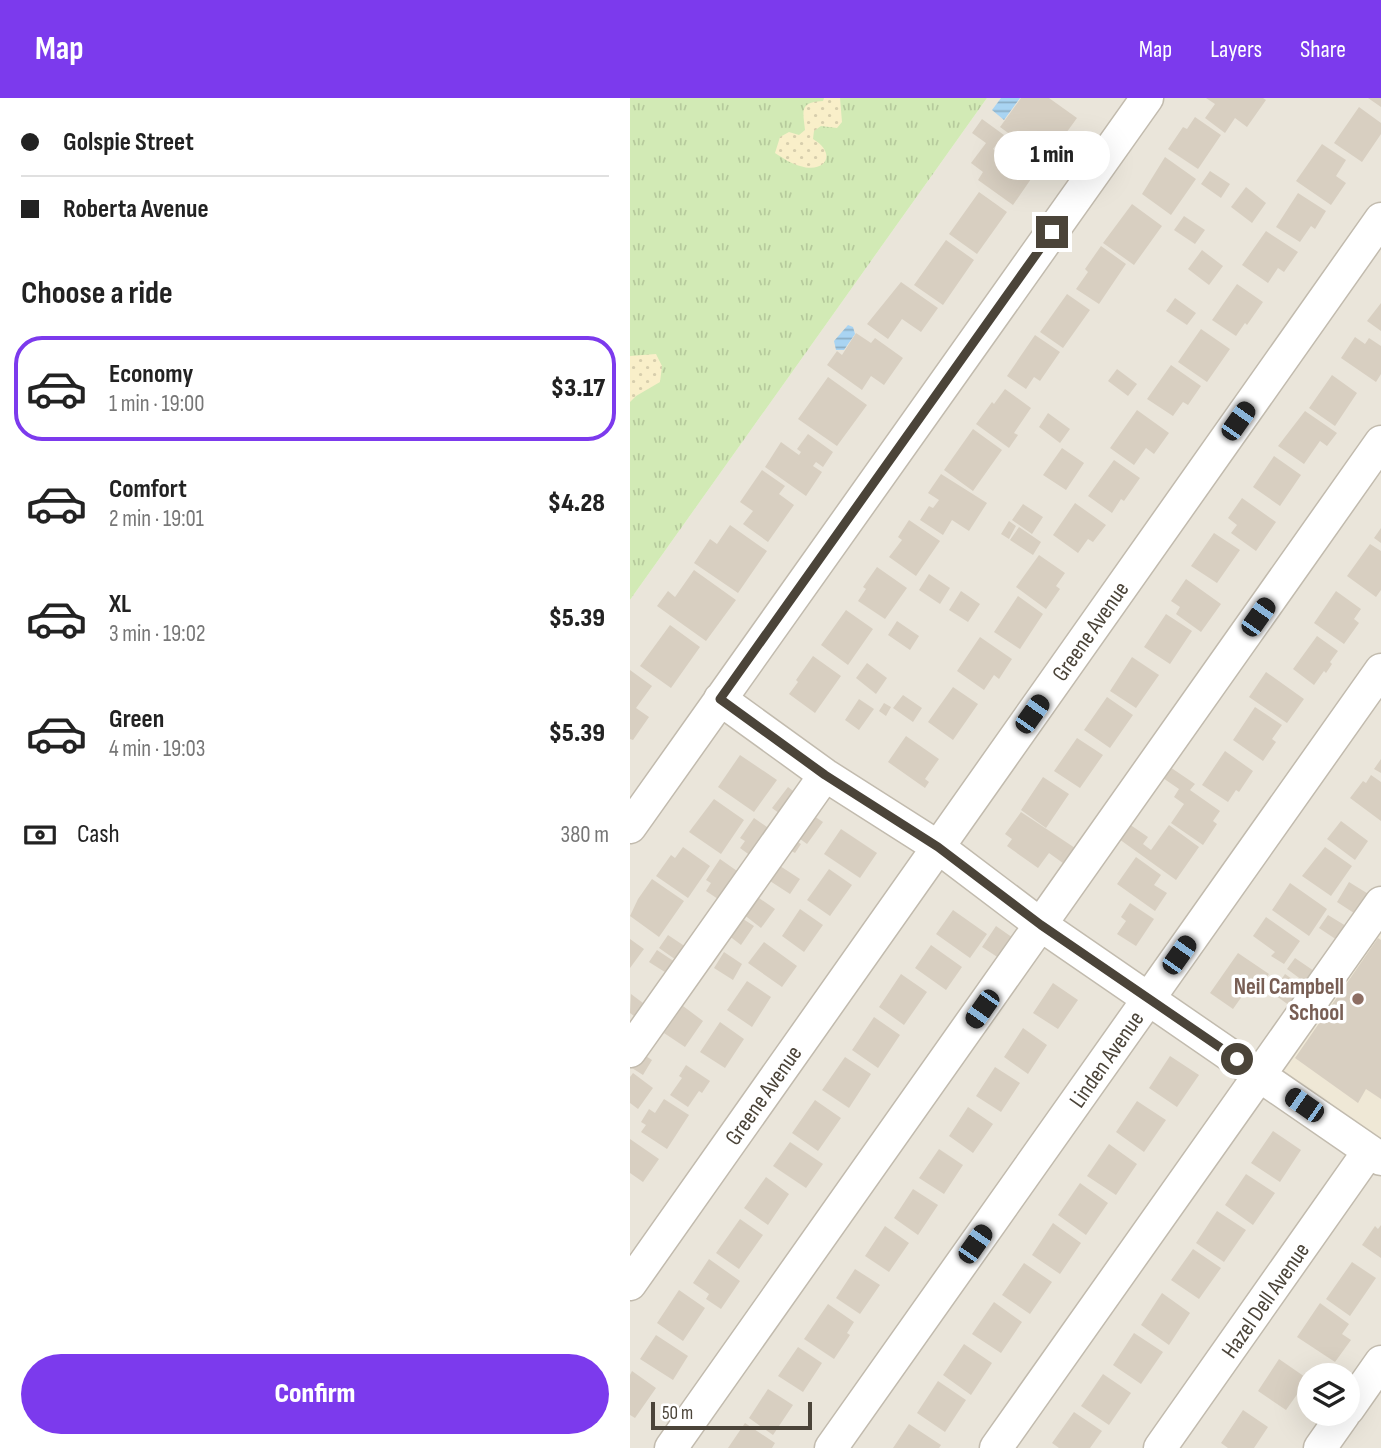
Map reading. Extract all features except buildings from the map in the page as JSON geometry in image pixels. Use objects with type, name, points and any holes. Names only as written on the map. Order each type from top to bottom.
[{"type":"street","points":[[630,827],[1147,98]]},
{"type":"street","name":"Greene Avenue","points":[[630,1284],[1381,219]]},
{"type":"street","points":[[671,1448],[1381,442]]},
{"type":"street","name":"Linden Avenue","points":[[831,1448],[1381,670]]},
{"type":"street","points":[[720,699],[825,775],[938,847],[1041,925],[1375,1155]]},
{"type":"street","points":[[630,1051],[825,775]]},
{"type":"street","points":[[996,1448],[1381,903]]},
{"type":"street","name":"Hazel Dell Avenue","points":[[1160,1448],[1375,1155]]},
{"type":"street","points":[[1360,1392],[1381,1362]]},
{"type":"street","points":[[1320,1448],[1336,1426]]},
{"type":"shaded area","points":[[987,98],[1381,98],[1381,1448],[630,1448],[630,600]]},
{"type":"shaded area","points":[[1381,912],[1381,1144],[1270,1067]]},
{"type":"green space","points":[[630,98],[987,98],[630,600]]},
{"type":"sand","points":[[824,98],[840,98],[842,122],[837,128],[821,126],[814,131],[813,139],[825,151],[822,165],[809,168],[793,164],[775,153],[780,137],[789,132],[799,135],[805,130],[803,113],[806,106],[823,101]]},
{"type":"sand","points":[[656,354],[662,366],[660,382],[630,402],[630,356]]},
{"type":"water","points":[[1001,98],[1020,98],[1004,120],[992,110]]},
{"type":"water","points":[[848,325],[853,327],[855,334],[844,350],[836,350],[834,341]]},
{"type":"place","name":"Neil Campbell School","points":[[1358,999]]},
{"type":"route","points":[[1052,232],[720,699],[825,775],[938,847],[1041,925],[1237,1059]]}]
